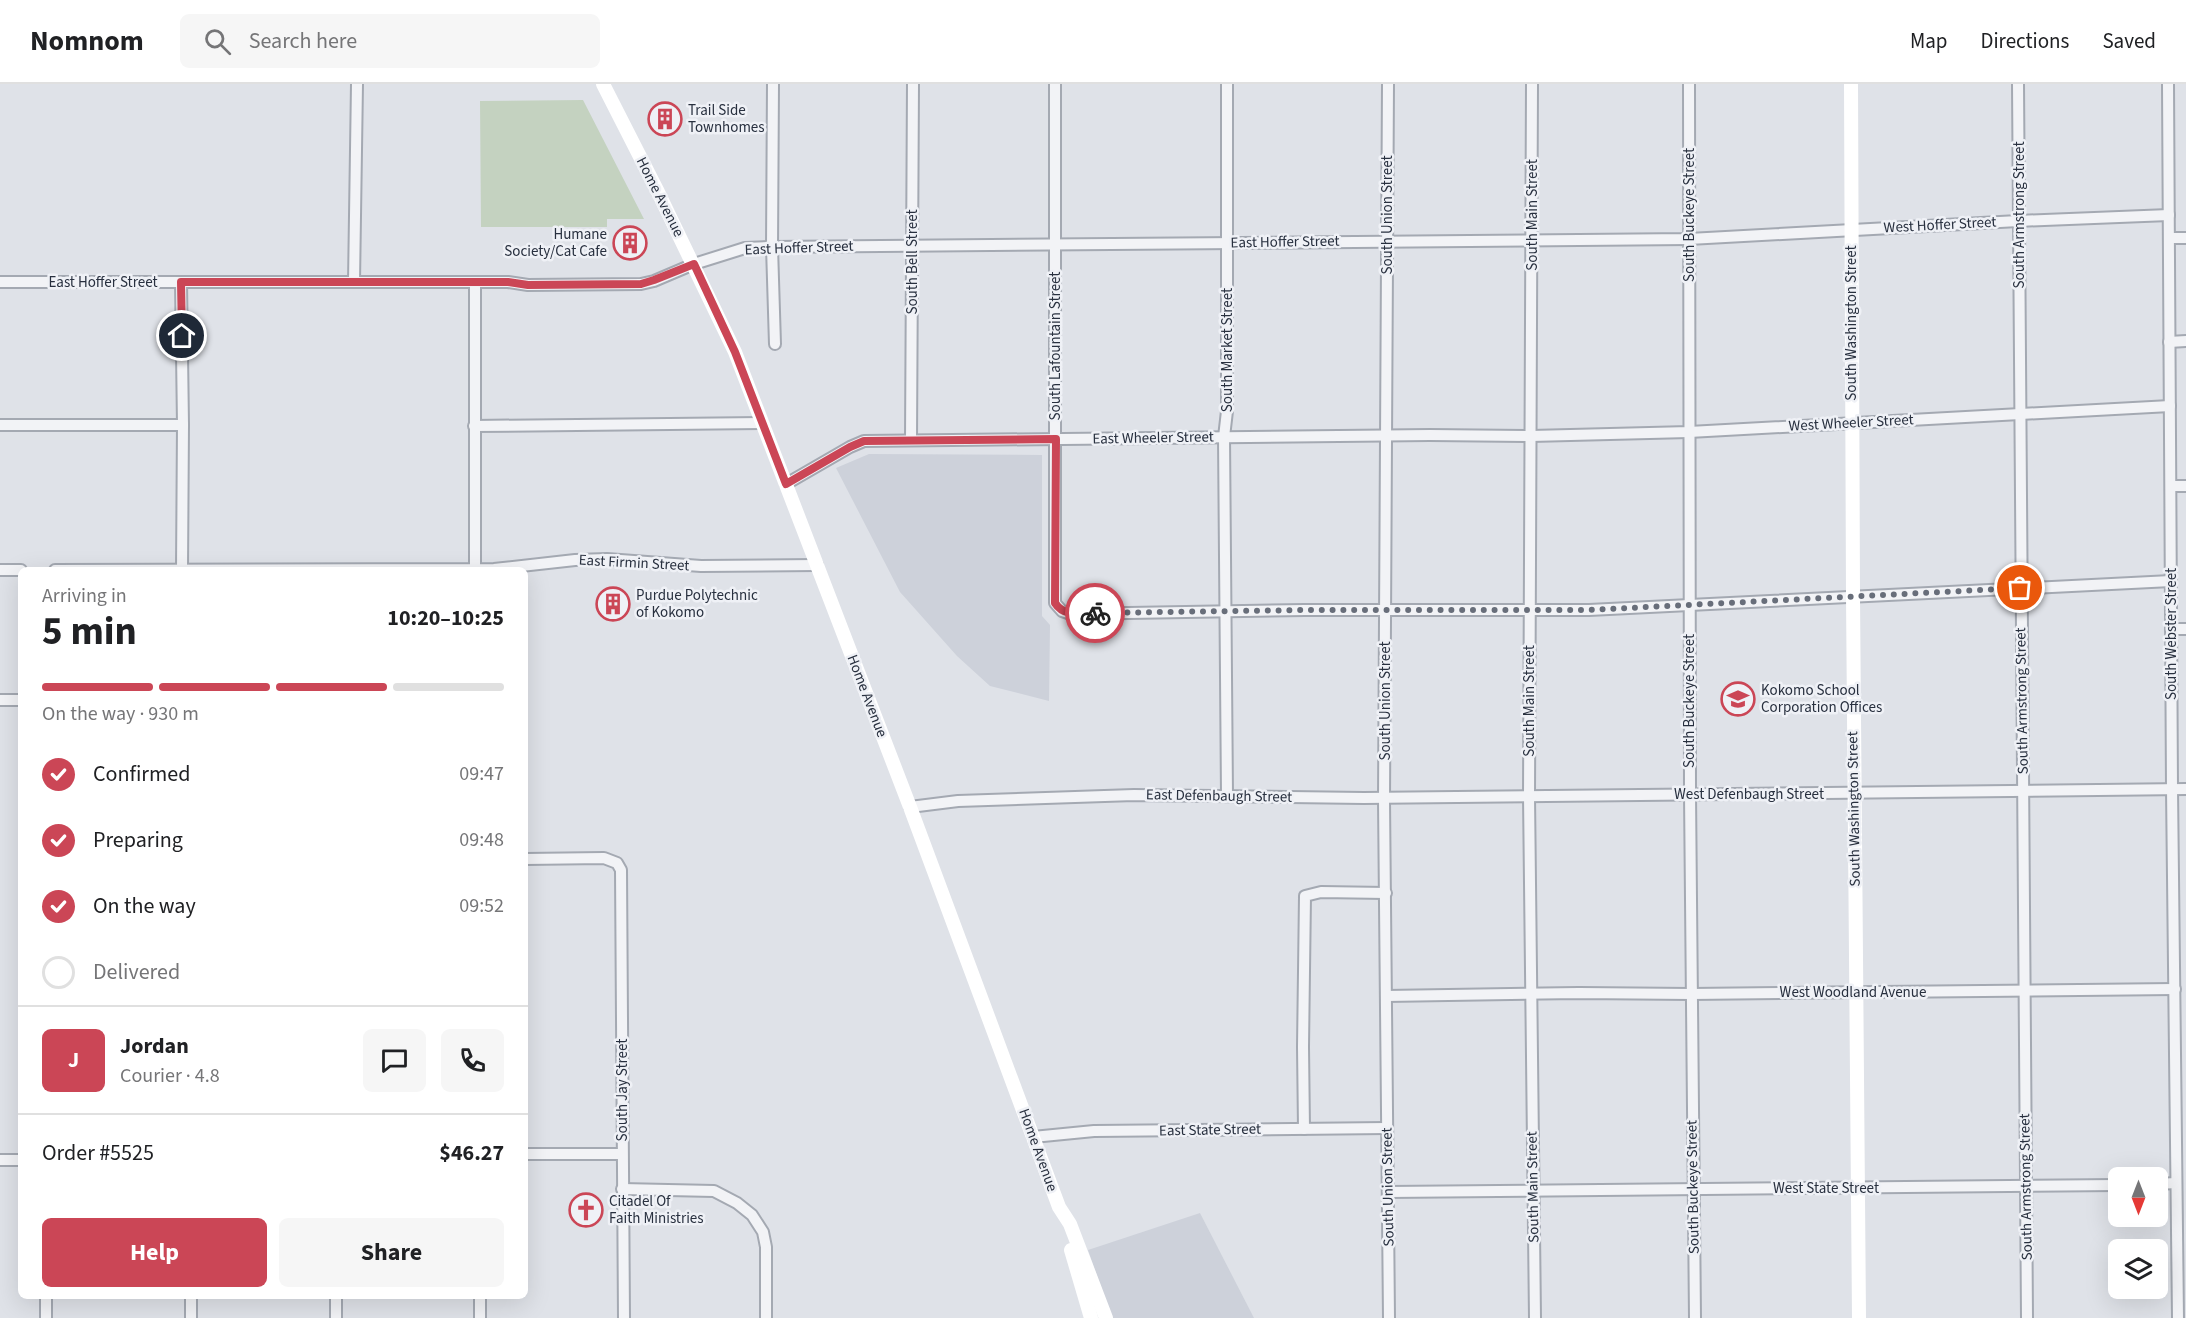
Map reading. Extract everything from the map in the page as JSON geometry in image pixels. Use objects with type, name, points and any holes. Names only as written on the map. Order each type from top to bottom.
[{"type":"main road","name":"Home Avenue","points":[[603,84],[694,264],[735,352],[910,807],[1059,1207],[1070,1224],[1101,1317]]},
{"type":"main road","name":"South Washington Street","points":[[1851,84],[1851,423],[1859,1318]]},
{"type":"street","points":[[354,282],[357,84]]},
{"type":"street","points":[[773,84],[772,247],[775,344]]},
{"type":"street","name":"South Bell Street","points":[[911,440],[913,84]]},
{"type":"street","name":"South Lafountain Street","points":[[1055,84],[1055,603],[1058,608],[1071,614],[1224,611]]},
{"type":"street","name":"South Market Street","points":[[1227,84],[1227,411],[1224,437],[1227,796]]},
{"type":"street","name":"South Union Street","points":[[1388,84],[1384,798],[1389,1318]]},
{"type":"street","name":"South Main Street","points":[[1532,84],[1529,796],[1535,1318]]},
{"type":"street","name":"South Buckeye Street","points":[[1689,84],[1689,606],[1695,1318]]},
{"type":"street","name":"South Armstrong Street","points":[[2018,84],[2027,1318]]},
{"type":"street","name":"South Webster Street","points":[[2168,84],[2172,789],[2175,989],[2181,1064],[2176,1184],[2181,1207]]},
{"type":"street","name":"West Hoffer Street","points":[[1532,240],[1689,239],[2169,215]]},
{"type":"street","points":[[2169,238],[2186,238]]},
{"type":"street","name":"East Hoffer Street","points":[[0,282],[641,284],[745,248],[1532,240]]},
{"type":"street","points":[[181,282],[182,567]]},
{"type":"street","points":[[475,282],[475,567]]},
{"type":"street","points":[[2169,342],[2186,341]]},
{"type":"street","name":"West Wheeler Street","points":[[1531,436],[1689,432],[2170,406]]},
{"type":"street","points":[[474,426],[762,423]]},
{"type":"street","points":[[0,425],[183,425]]},
{"type":"street","name":"East Wheeler Street","points":[[786,484],[864,441],[1531,436]]},
{"type":"street","points":[[2170,486],[2186,486]]},
{"type":"street","name":"East Firmin Street","points":[[512,567],[607,559],[701,566],[817,565]]},
{"type":"street","points":[[0,570],[18,570]]},
{"type":"street","points":[[1224,611],[1530,610],[1689,606],[1853,596],[2171,582]]},
{"type":"street","points":[[2171,629],[2186,629]]},
{"type":"street","points":[[0,700],[18,700]]},
{"type":"street","name":"West Defenbaugh Street","points":[[1529,796],[2186,789]]},
{"type":"street","name":"East Defenbaugh Street","points":[[910,807],[996,800],[1134,795],[1384,798],[1529,796]]},
{"type":"street","name":"South Jay Street","points":[[528,859],[604,858],[617,863],[621,870],[621,1154],[624,1318]]},
{"type":"street","points":[[1304,1129],[1305,896],[1320,892],[1386,893]]},
{"type":"street","name":"West Woodland Avenue","points":[[1386,996],[2175,989]]},
{"type":"street","name":"East State Street","points":[[1033,1137],[1094,1131],[1387,1128]]},
{"type":"street","points":[[528,1154],[621,1154]]},
{"type":"street","points":[[0,1160],[18,1160]]},
{"type":"street","points":[[2168,1184],[2176,1184]]},
{"type":"street","name":"West State Street","points":[[1533,1190],[2108,1185]]},
{"type":"street","points":[[622,1189],[714,1191],[737,1203],[752,1215],[763,1232],[766,1247],[766,1318]]},
{"type":"street","points":[[1388,1192],[1533,1190]]},
{"type":"street","points":[[2178,1318],[2181,1207]]},
{"type":"street","points":[[46,1299],[46,1318]]},
{"type":"street","points":[[191,1299],[191,1318]]},
{"type":"street","points":[[336,1299],[336,1318]]},
{"type":"street","points":[[480,1299],[480,1318]]},
{"type":"shaded area","points":[[869,454],[1042,455],[1042,616],[1050,625],[1049,701],[990,686],[957,656],[900,592],[836,468]]},
{"type":"shaded area","points":[[1200,1213],[1254,1318],[1112,1318],[1088,1250]]},
{"type":"green space","points":[[583,100],[644,219],[607,219],[607,227],[481,227],[480,101]]},
{"type":"way so far","points":[[1095,613],[1589,610],[2020,588]]},
{"type":"place","name":"Trail Side Townhomes","points":[[665,119]]},
{"type":"place","name":"Humane Society/Cat Cafe","points":[[630,243]]},
{"type":"place","name":"Purdue Polytechnic of Kokomo","points":[[613,604]]},
{"type":"place","name":"Kokomo School Corporation Offices","points":[[1738,699]]},
{"type":"place","name":"Citadel Of Faith Ministries","points":[[586,1210]]},
{"type":"route","points":[[182,336],[181,282],[641,284],[694,264],[735,352],[786,484],[864,441],[1056,439],[1055,603],[1062,611],[1071,614],[1095,613]]}]
